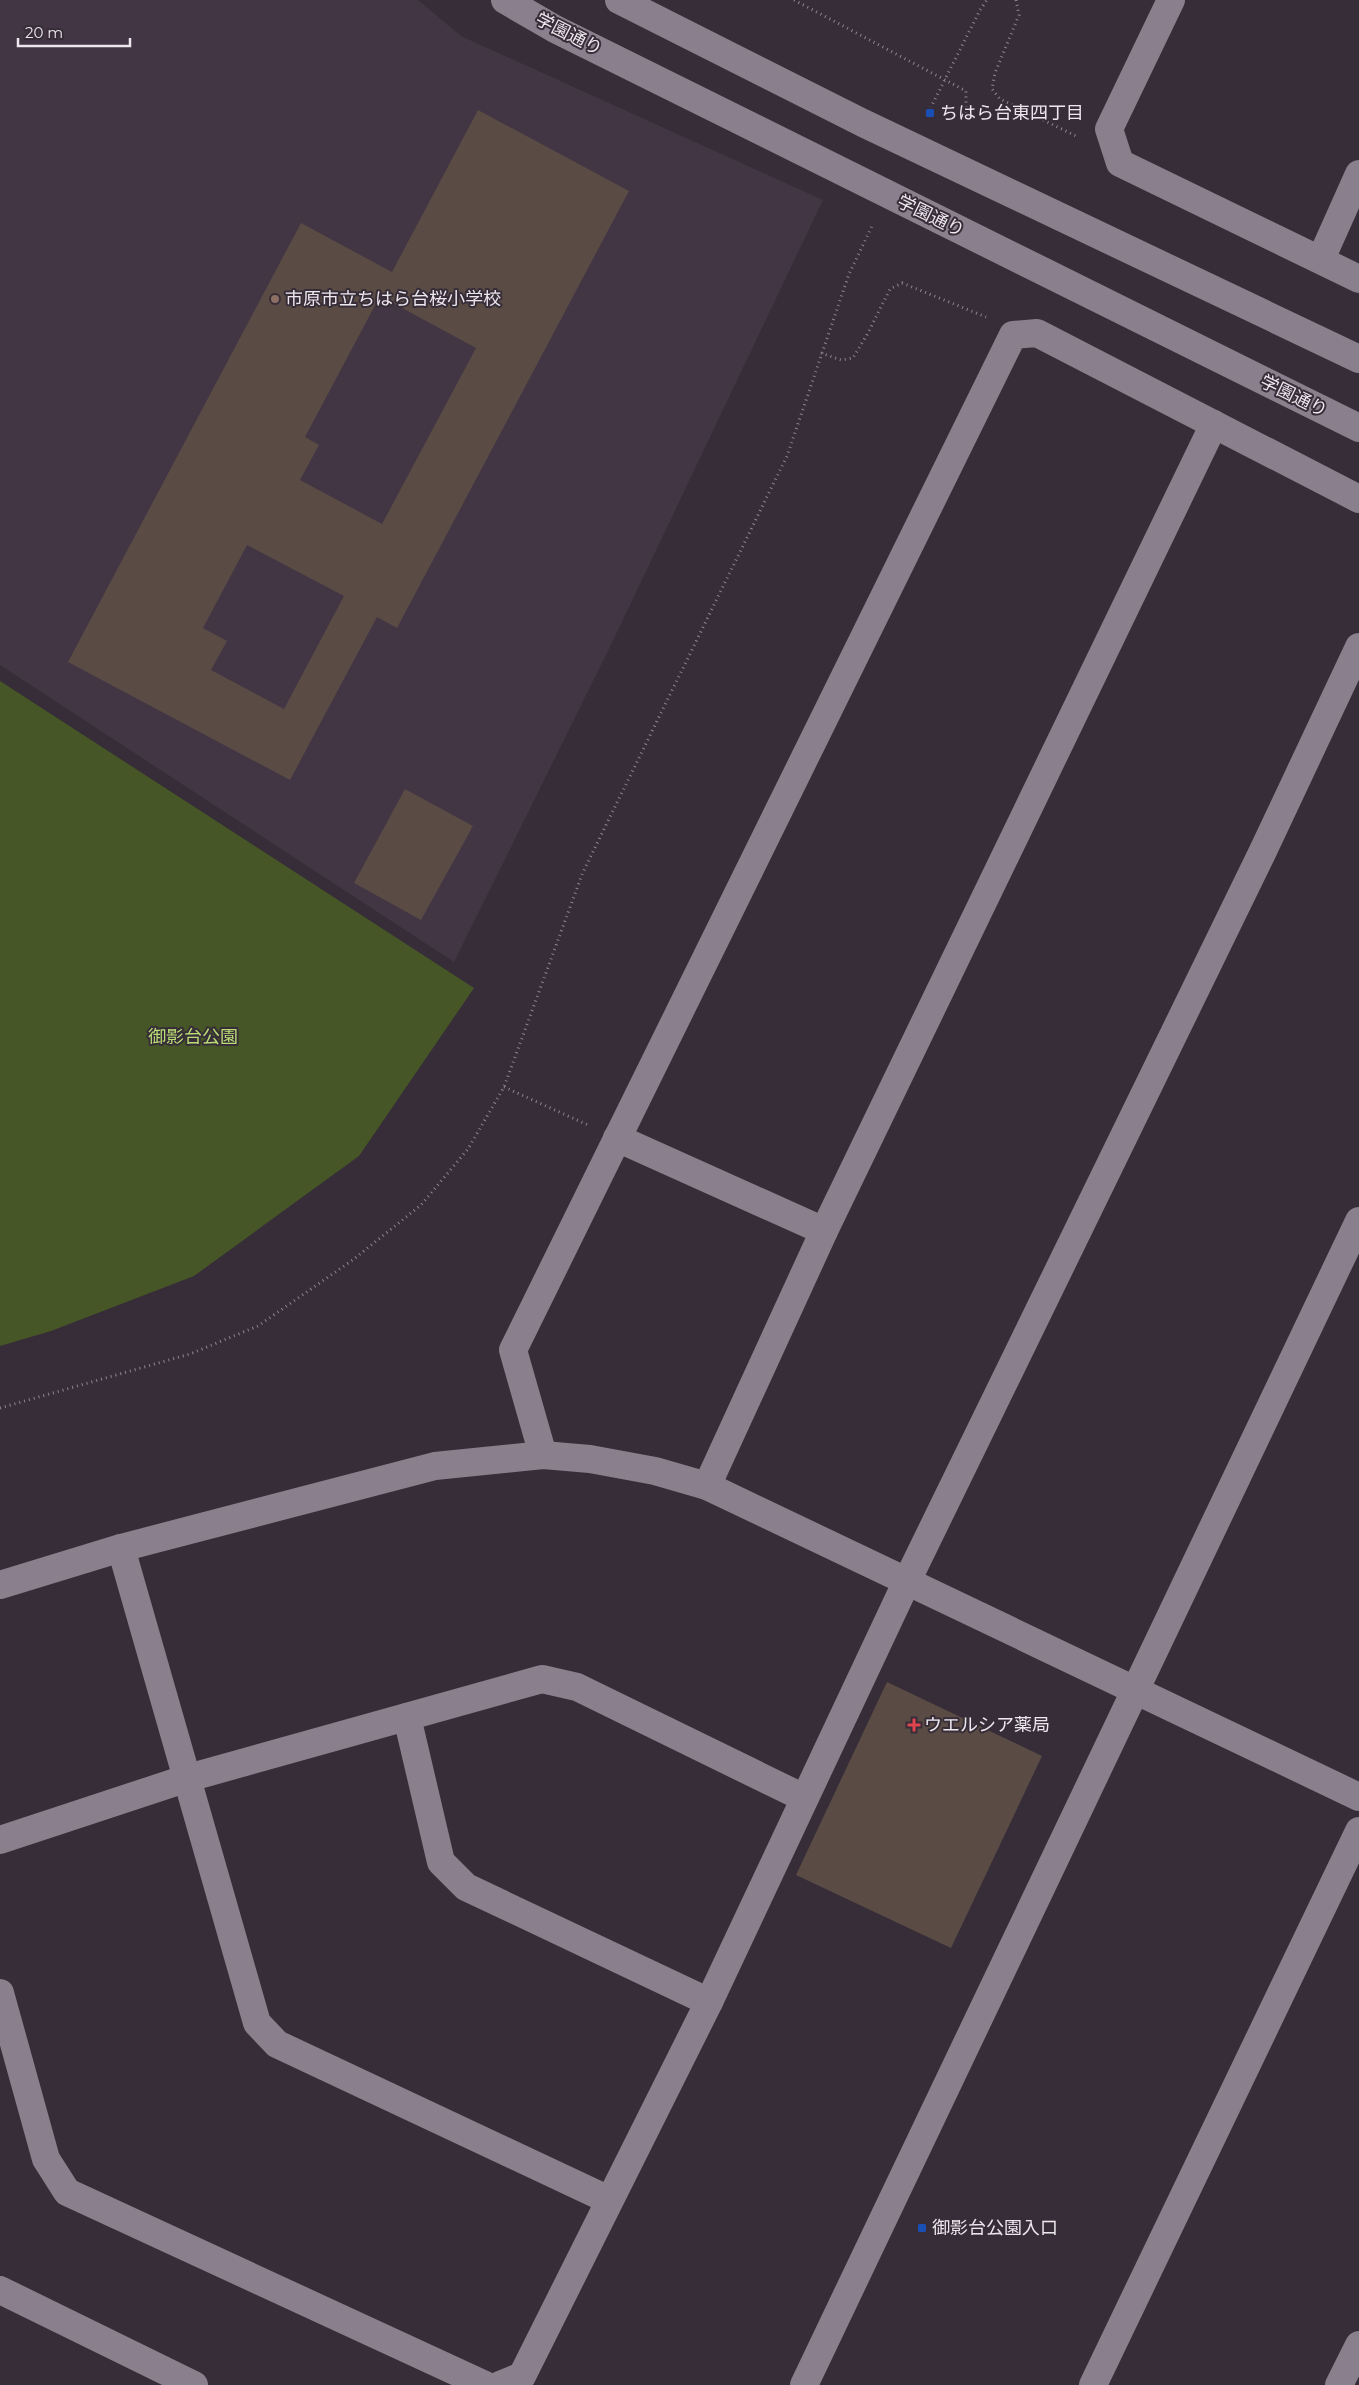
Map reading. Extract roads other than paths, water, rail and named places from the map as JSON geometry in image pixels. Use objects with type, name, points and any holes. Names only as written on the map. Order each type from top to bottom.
[{"type":"street","name":"学園通り","points":[[505,0],[555,29],[1359,428]]},
{"type":"street","points":[[619,0],[862,123],[1359,359]]},
{"type":"street","points":[[1171,0],[1109,129],[1120,163],[1359,279]]},
{"type":"street","points":[[1321,259],[1359,174]]},
{"type":"street","points":[[543,1455],[513,1350],[1014,336],[1037,333],[1359,499]]},
{"type":"street","points":[[707,1486],[824,1231],[1214,424]]},
{"type":"street","points":[[500,2385],[522,2376],[708,2002],[907,1581],[1262,853],[1359,647]]},
{"type":"street","points":[[617,1138],[824,1231]]},
{"type":"street","points":[[804,2385],[1359,1221]]},
{"type":"street","points":[[0,1585],[121,1548],[435,1466],[543,1455],[590,1459],[655,1471],[707,1486],[1359,1797]]},
{"type":"street","points":[[121,1548],[257,2023],[277,2044],[609,2200]]},
{"type":"street","points":[[0,1840],[188,1778],[542,1679],[577,1687],[804,1798]]},
{"type":"street","points":[[407,1718],[441,1862],[466,1887],[708,2002]]},
{"type":"street","points":[[1093,2385],[1359,1831]]},
{"type":"street","points":[[0,1993],[46,2159],[67,2192],[485,2385]]},
{"type":"street","points":[[0,2290],[194,2385]]},
{"type":"street","points":[[1339,2385],[1359,2345]]},
{"type":"place","name":"ちはら台東四丁目","points":[[930,113]]},
{"type":"place","name":"市原市立ちはら台桜小学校","points":[[275,299]]},
{"type":"place","name":"ウエルシア薬局","points":[[914,1725]]},
{"type":"place","name":"御影台公園入口","points":[[922,2228]]},
{"type":"park label","name":"御影台公園","points":[[193,1037]]}]
